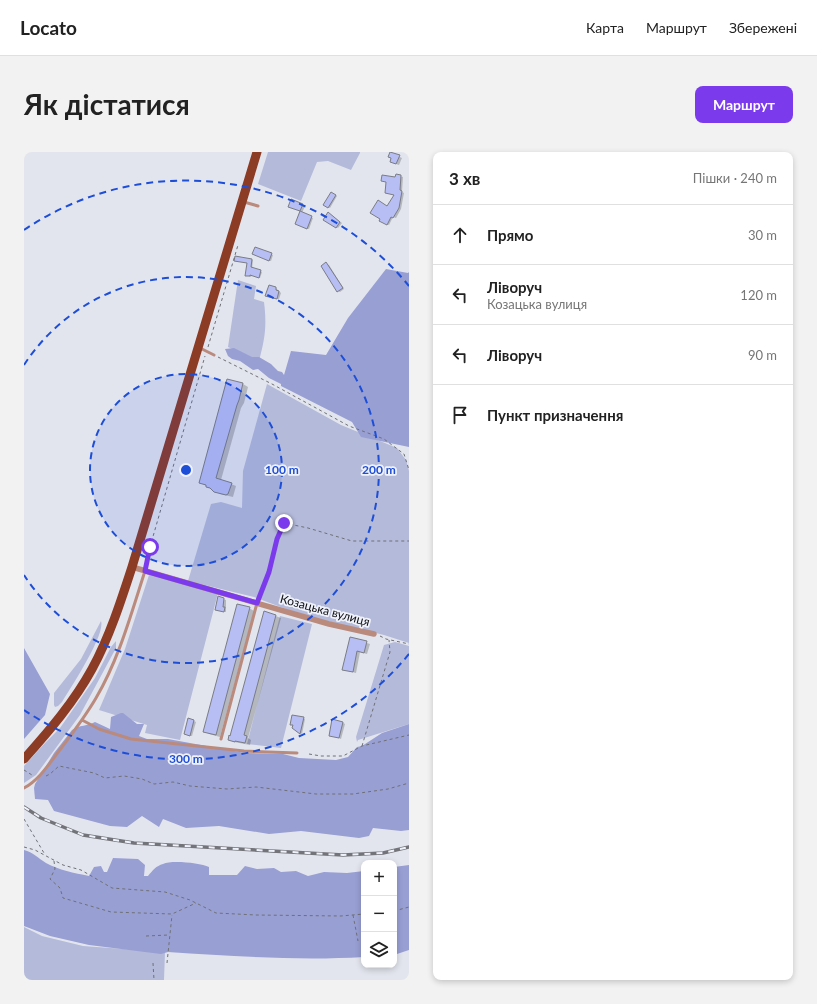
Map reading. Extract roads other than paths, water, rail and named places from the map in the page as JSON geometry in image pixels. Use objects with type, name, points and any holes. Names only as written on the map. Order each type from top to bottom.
[{"type":"main road","points":[[24,759],[48,732],[72,700],[92,669],[109,631],[132,567],[203,349],[242,201],[257,152]]},
{"type":"street","name":"Козацька вулиця","points":[[132,567],[329,624],[374,634]]},
{"type":"lane","points":[[242,201],[258,206]]},
{"type":"lane","points":[[203,349],[214,355]]},
{"type":"lane","points":[[24,788],[32,784],[82,720],[96,698],[115,659],[145,571]]},
{"type":"lane","points":[[221,739],[257,603]]},
{"type":"lane","points":[[82,720],[99,729],[131,739],[244,751],[298,753]]},
{"type":"railway","points":[[24,807],[41,818],[83,835],[134,843],[343,855],[383,853],[409,847]]}]
